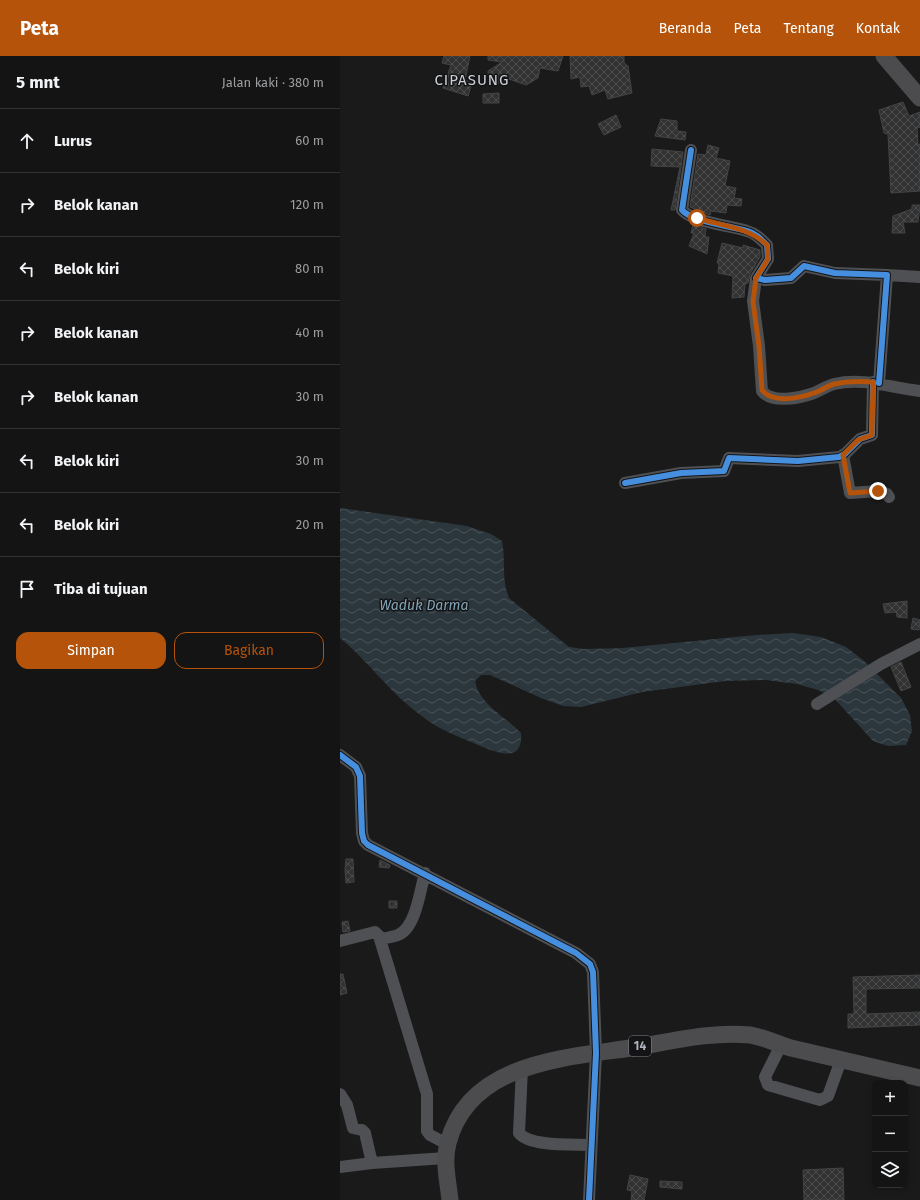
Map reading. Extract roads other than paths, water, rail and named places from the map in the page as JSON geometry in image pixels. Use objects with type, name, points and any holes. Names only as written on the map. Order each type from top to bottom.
[{"type":"highway","points":[[884,56],[920,98]]},
{"type":"highway","name":"14","points":[[447,1151],[460,1116],[468,1104],[494,1082],[522,1068],[596,1053],[727,1034],[752,1035],[780,1045],[920,1078]]},
{"type":"highway","points":[[447,1151],[450,1200]]},
{"type":"street","points":[[691,150],[682,210],[686,214],[697,218],[747,231],[757,236],[767,245],[768,259],[756,278],[753,302],[759,346],[762,390],[766,396],[770,398],[795,398],[813,393],[833,384],[856,381],[920,391]]},
{"type":"street","points":[[756,278],[765,280],[791,278],[804,266],[835,273],[920,277]]},
{"type":"street","points":[[625,483],[681,473],[724,471],[729,458],[798,461],[843,455],[858,440],[872,435],[887,275]]},
{"type":"street","points":[[843,455],[850,493],[878,491],[888,494],[889,498]]},
{"type":"street","points":[[822,701],[881,664],[920,644]]},
{"type":"street","points":[[340,755],[356,767],[360,776],[364,841],[374,849],[424,873],[584,957],[590,964],[593,972],[596,1053],[589,1200]]},
{"type":"street","points":[[380,939],[399,935],[405,931],[415,913],[424,873]]},
{"type":"street","points":[[340,940],[374,932],[380,939],[428,1094],[427,1131],[447,1151]]},
{"type":"street","points":[[780,1045],[765,1077],[768,1085],[820,1100],[828,1096],[841,1060]]},
{"type":"street","points":[[522,1068],[519,1133],[522,1137],[547,1143],[591,1145]]},
{"type":"street","points":[[340,1094],[347,1105],[353,1128],[362,1130],[365,1133],[372,1163]]},
{"type":"street","points":[[340,1167],[447,1151]]},
{"type":"water","name":"Waduk Darma","points":[[340,508],[467,526],[491,534],[502,541],[504,577],[509,598],[569,647],[584,649],[623,648],[756,635],[793,633],[821,637],[846,647],[863,660],[901,698],[910,715],[912,731],[906,745],[888,746],[873,741],[833,697],[818,690],[797,684],[766,680],[725,681],[642,692],[581,707],[563,706],[541,698],[490,675],[481,675],[475,681],[482,697],[494,710],[521,733],[520,744],[517,750],[511,753],[504,753],[486,748],[445,730],[423,717],[401,699],[356,652],[340,638]]},
{"type":"district","name":"CIPASUNG","points":[[472,80]]}]
